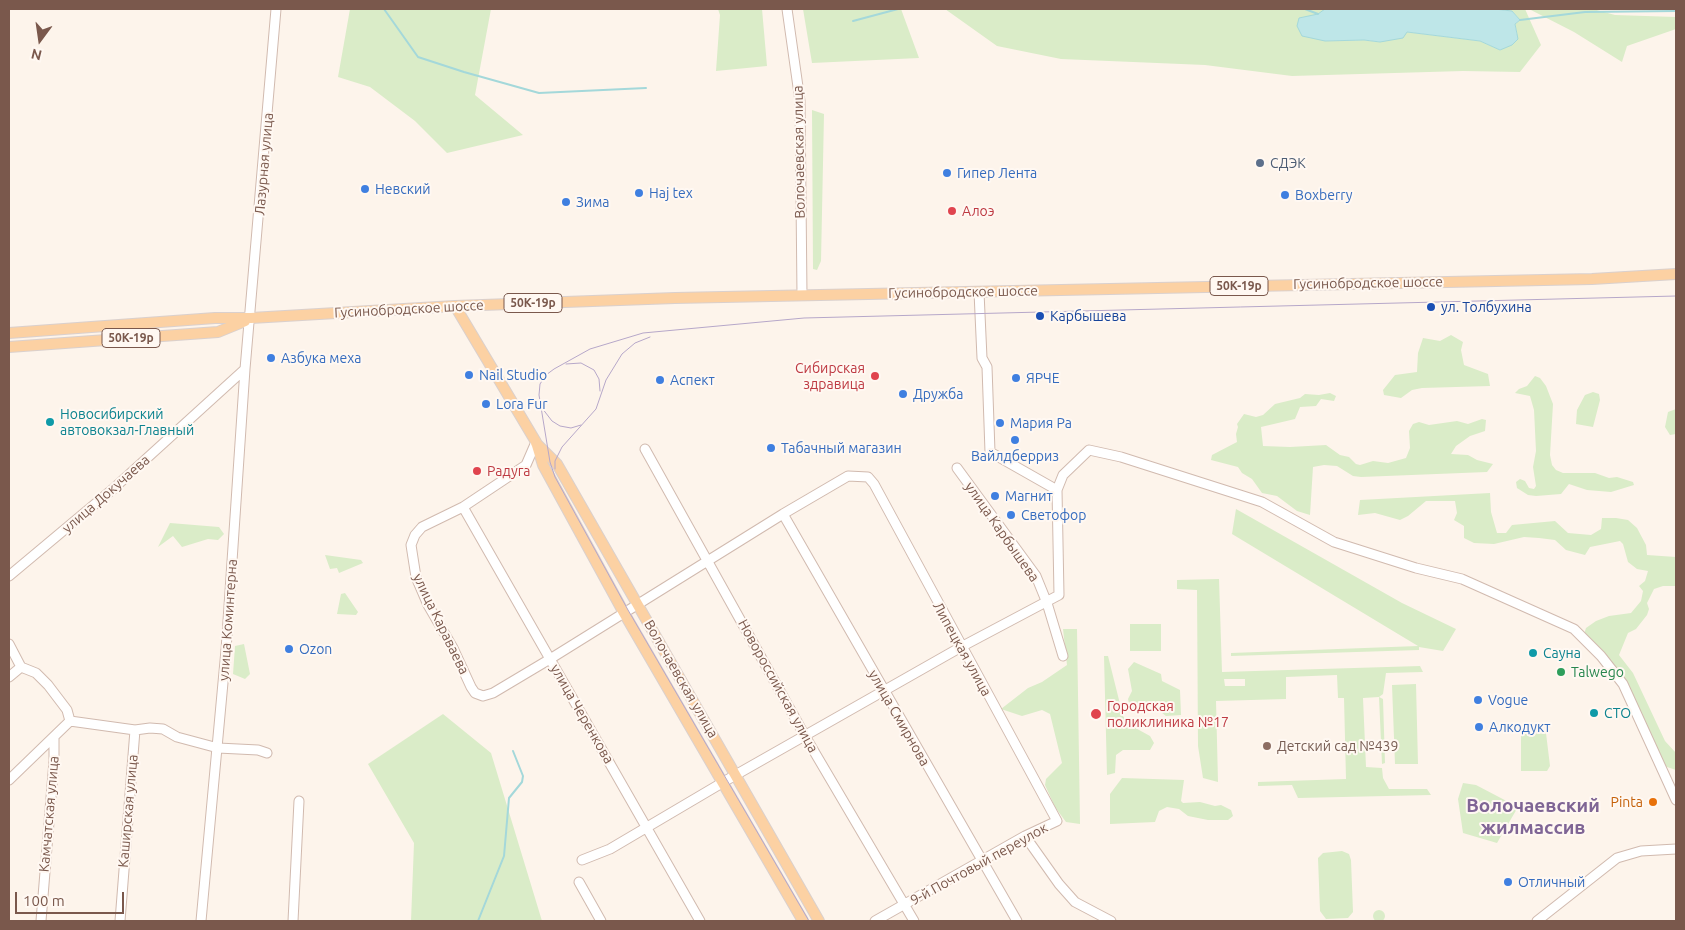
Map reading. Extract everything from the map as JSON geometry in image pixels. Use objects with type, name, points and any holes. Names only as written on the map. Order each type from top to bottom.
[{"type":"main road","name":"Гусинобродское шоссе","points":[[9,333],[215,318],[251,318],[455,306],[802,295],[1592,278],[1676,274]]},
{"type":"main road","name":"Волочаевская улица","points":[[455,306],[536,442],[557,464],[819,921]]},
{"type":"main road","name":"Гусинобродское шоссе","points":[[9,346],[218,332],[251,318]]},
{"type":"main road","name":"Волочаевская улица","points":[[536,442],[543,465],[624,613],[803,921]]},
{"type":"street","name":"Лазурная улица","points":[[251,318],[276,9]]},
{"type":"street","name":"Волочаевская улица","points":[[787,9],[800,101],[802,295]]},
{"type":"street","points":[[979,292],[982,358],[986,367],[990,452],[1057,490]]},
{"type":"street","name":"улица Коминтерна","points":[[201,921],[218,748],[234,547],[245,369],[251,318]]},
{"type":"street","name":"улица Докучаева","points":[[9,576],[113,489],[245,369]]},
{"type":"street","points":[[463,507],[526,465],[536,442]]},
{"type":"street","name":"Новороссийская улица","points":[[645,449],[805,736],[914,921]]},
{"type":"street","points":[[582,860],[610,849],[736,774],[961,647],[1059,595],[1057,490],[1063,475],[1089,450],[1121,457],[1262,502],[1334,542],[1416,568],[1462,579],[1574,629],[1601,656],[1623,684],[1676,800]]},
{"type":"street","name":"улица Карбышева","points":[[957,468],[1036,576],[1047,603],[1063,656]]},
{"type":"street","name":"Липецкая улица","points":[[782,514],[848,476],[868,477],[1057,821]]},
{"type":"street","name":"улица Караваева","points":[[463,507],[422,527],[415,535],[411,545],[416,577],[428,605],[453,648],[470,687],[475,693],[483,696],[493,693],[550,659]]},
{"type":"street","name":"улица Черенкова","points":[[463,507],[700,921]]},
{"type":"street","points":[[550,659],[782,514]]},
{"type":"street","name":"улица Смирнова","points":[[782,514],[1017,921]]},
{"type":"street","points":[[9,644],[21,667],[36,673],[48,685],[67,710],[70,721]]},
{"type":"street","points":[[9,677],[21,667]]},
{"type":"street","points":[[70,721],[135,730],[163,729],[176,737],[218,748],[258,750],[267,753]]},
{"type":"street","points":[[9,780],[70,721]]},
{"type":"street","name":"Каширская улица","points":[[120,921],[135,730]]},
{"type":"street","name":"Камчатская улица","points":[[41,921],[54,761],[54,738]]},
{"type":"street","points":[[293,921],[299,801]]},
{"type":"street","name":"9-й Почтовый переулок","points":[[875,921],[1025,836],[1057,821]]},
{"type":"street","points":[[1025,836],[1059,884],[1075,902],[1110,921]]},
{"type":"street","points":[[1537,921],[1617,858],[1641,851],[1676,849]]},
{"type":"street","points":[[579,882],[601,921]]},
{"type":"green space","points":[[350,9],[491,9],[475,95],[523,135],[447,153],[415,121],[370,87],[338,77]]},
{"type":"green space","points":[[718,9],[762,9],[767,66],[716,71],[720,15]]},
{"type":"green space","points":[[803,9],[901,9],[919,58],[812,63]]},
{"type":"green space","points":[[945,9],[1325,9],[1325,41],[1364,40],[1380,42],[1407,32],[1480,41],[1500,50],[1517,34],[1515,24],[1520,20],[1512,11],[1495,9],[1525,9],[1541,45],[1520,72],[1463,71],[1292,76],[1205,65],[1061,59],[997,46]]},
{"type":"green space","points":[[1529,9],[1593,9],[1615,15],[1676,17],[1676,29],[1627,46],[1622,62],[1574,32]]},
{"type":"green space","points":[[812,110],[824,114],[821,261],[817,270],[813,269]]},
{"type":"green space","points":[[1451,335],[1463,342],[1461,350],[1464,365],[1488,374],[1490,386],[1422,388],[1412,390],[1401,398],[1384,395],[1383,390],[1395,375],[1417,372],[1418,353],[1423,338],[1440,341]]},
{"type":"green space","points":[[1535,376],[1540,378],[1546,386],[1553,404],[1550,455],[1552,465],[1556,470],[1563,473],[1595,473],[1609,478],[1617,477],[1633,482],[1634,485],[1611,492],[1587,490],[1569,484],[1561,494],[1536,496],[1528,495],[1517,488],[1516,482],[1520,479],[1525,481],[1529,488],[1534,489],[1536,486],[1533,467],[1536,451],[1534,410],[1530,396],[1515,393],[1527,386]]},
{"type":"green space","points":[[1593,392],[1599,394],[1600,400],[1593,427],[1576,424],[1577,410],[1585,395]]},
{"type":"green space","points":[[1330,393],[1336,396],[1334,401],[1321,399],[1316,406],[1300,407],[1295,419],[1261,427],[1263,446],[1326,445],[1340,455],[1349,457],[1356,464],[1360,465],[1373,461],[1388,463],[1406,458],[1410,448],[1409,431],[1413,424],[1419,422],[1429,425],[1457,421],[1468,424],[1482,419],[1486,420],[1485,431],[1470,436],[1456,446],[1451,454],[1468,455],[1477,460],[1493,464],[1487,472],[1361,477],[1353,476],[1337,466],[1324,465],[1313,467],[1310,515],[1297,511],[1277,496],[1262,493],[1252,479],[1242,473],[1238,467],[1211,460],[1212,455],[1237,442],[1237,424],[1244,414],[1256,417],[1263,415],[1275,404],[1300,398],[1305,394],[1319,395]]},
{"type":"green space","points":[[1676,409],[1676,434],[1670,435],[1665,427],[1668,412]]},
{"type":"green space","points":[[1490,493],[1491,512],[1497,533],[1506,533],[1512,525],[1555,521],[1568,533],[1591,535],[1601,529],[1602,518],[1616,518],[1628,520],[1637,528],[1646,545],[1647,555],[1676,557],[1676,586],[1663,586],[1654,589],[1647,603],[1649,609],[1647,615],[1636,629],[1628,633],[1619,655],[1633,673],[1665,741],[1676,753],[1676,770],[1664,766],[1631,694],[1584,634],[1586,628],[1596,621],[1609,616],[1631,613],[1641,601],[1643,591],[1639,586],[1645,581],[1648,571],[1637,569],[1628,562],[1623,544],[1620,541],[1590,547],[1585,555],[1566,550],[1555,540],[1539,538],[1524,537],[1494,544],[1474,543],[1464,538],[1464,526],[1454,520],[1457,513],[1455,501],[1426,501],[1400,520],[1375,513],[1358,515],[1360,500]]},
{"type":"green space","points":[[1236,509],[1402,603],[1456,629],[1443,651],[1419,647],[1419,650],[1231,656],[1231,653],[1418,646],[1232,534]]},
{"type":"green space","points":[[170,523],[219,527],[224,534],[218,540],[208,539],[182,547],[173,536],[158,547]]},
{"type":"green space","points":[[325,555],[361,560],[363,563],[339,573],[337,568],[330,569]]},
{"type":"green space","points":[[1219,579],[1222,672],[1420,666],[1423,672],[1386,673],[1383,694],[1379,697],[1363,698],[1366,767],[1382,768],[1383,778],[1389,789],[1427,789],[1431,795],[1298,798],[1292,785],[1258,786],[1258,782],[1346,779],[1344,698],[1338,698],[1337,675],[1286,677],[1286,699],[1216,701],[1218,782],[1203,778],[1198,746],[1197,590],[1177,589],[1177,580]],"holes":[[[1224,679],[1245,679],[1245,686],[1225,686]]]},
{"type":"green space","points":[[345,593],[358,612],[356,615],[337,614],[341,594]]},
{"type":"green space","points":[[1130,624],[1161,624],[1161,651],[1130,651]]},
{"type":"green space","points":[[1063,629],[1077,629],[1080,824],[1066,822],[1055,807],[1045,785],[1046,779],[1062,763],[1050,714],[1042,710],[1022,716],[1001,709],[1028,688],[1042,682],[1067,665]]},
{"type":"green space","points":[[244,644],[250,674],[245,679],[233,674],[235,646]]},
{"type":"green space","points":[[1104,656],[1108,656],[1123,716],[1130,725],[1150,736],[1154,743],[1150,750],[1123,750],[1116,755],[1115,773],[1107,775]]},
{"type":"green space","points":[[1134,662],[1161,674],[1162,681],[1180,690],[1181,715],[1166,716],[1152,705],[1136,712],[1130,708],[1128,699],[1132,691],[1128,669]]},
{"type":"green space","points":[[1416,684],[1418,764],[1395,764],[1392,685]]},
{"type":"green space","points":[[1379,697],[1383,699],[1385,763],[1382,764]]},
{"type":"green space","points":[[443,714],[491,753],[542,921],[411,921],[414,843],[368,764]]},
{"type":"green space","points":[[1546,733],[1550,766],[1547,771],[1521,771],[1521,734]]},
{"type":"green space","points":[[1122,778],[1184,780],[1181,801],[1183,803],[1200,802],[1215,806],[1221,805],[1231,810],[1233,816],[1228,820],[1208,820],[1188,816],[1179,809],[1167,807],[1159,811],[1155,822],[1110,824],[1110,794]]},
{"type":"green space","points":[[1463,783],[1476,785],[1518,807],[1497,843],[1463,833],[1458,799]]},
{"type":"green space","points":[[1342,851],[1349,854],[1351,860],[1353,912],[1348,918],[1326,919],[1320,911],[1318,858],[1323,853]]},
{"type":"green space","points":[[1379,910],[1385,916],[1379,922],[1373,916]]},
{"type":"water","points":[[1325,9],[1495,9],[1512,11],[1520,20],[1515,24],[1518,39],[1512,45],[1500,50],[1480,41],[1407,32],[1403,38],[1380,42],[1364,40],[1325,41],[1302,36],[1297,26],[1299,18],[1318,14]]},
{"type":"waterway","points":[[384,9],[418,57],[464,72],[539,93],[646,88]]},
{"type":"waterway","points":[[853,21],[898,9]]},
{"type":"waterway","points":[[1305,9],[1318,14]]},
{"type":"waterway","points":[[1520,20],[1585,12],[1676,11]]},
{"type":"waterway","points":[[478,921],[504,856],[509,798],[522,782],[523,776],[513,751]]},
{"type":"tram line","points":[[809,921],[628,610],[555,477],[550,462],[539,395],[540,384],[546,375],[554,369],[590,349],[643,333],[804,318],[1676,296]]},
{"type":"tram line","points":[[555,469],[555,461],[562,447],[596,409],[606,380],[622,354],[635,343],[650,337]]},
{"type":"tram line","points":[[566,364],[581,363],[594,370],[599,379],[600,391]]},
{"type":"tram line","points":[[542,408],[552,421],[560,426],[571,428],[581,425]]},
{"type":"place","name":"СДЭК","points":[[1260,163]]},
{"type":"place","name":"Гипер Лента","points":[[947,173]]},
{"type":"place","name":"Невский","points":[[365,189]]},
{"type":"place","name":"Haj tex","points":[[639,193]]},
{"type":"place","name":"Boxberry","points":[[1285,195]]},
{"type":"place","name":"Зима","points":[[566,202]]},
{"type":"place","name":"Алоэ","points":[[952,211]]},
{"type":"place","name":"ул. Толбухина","points":[[1431,307]]},
{"type":"place","name":"Карбышева","points":[[1040,316]]},
{"type":"place","name":"Азбука меха","points":[[271,358]]},
{"type":"place","name":"Nail Studio","points":[[469,375]]},
{"type":"place","name":"Сибирская здравица","points":[[875,376]]},
{"type":"place","name":"ЯРЧЕ","points":[[1016,378]]},
{"type":"place","name":"Аспект","points":[[660,380]]},
{"type":"place","name":"Дружба","points":[[903,394]]},
{"type":"place","name":"Lora Fur","points":[[486,404]]},
{"type":"place","name":"Новосибирский автовокзал-Главный","points":[[50,422]]},
{"type":"place","name":"Мария Ра","points":[[1000,423]]},
{"type":"place","name":"Вайлдберриз","points":[[1015,440]]},
{"type":"place","name":"Табачный магазин","points":[[771,448]]},
{"type":"place","name":"Радуга","points":[[477,471]]},
{"type":"place","name":"Магнит","points":[[995,496]]},
{"type":"place","name":"Светофор","points":[[1011,515]]},
{"type":"place","name":"Ozon","points":[[289,649]]},
{"type":"place","name":"Сауна","points":[[1533,653]]},
{"type":"place","name":"Talwego","points":[[1561,672]]},
{"type":"place","name":"Vogue","points":[[1478,700]]},
{"type":"place","name":"СТО","points":[[1594,713]]},
{"type":"place","name":"Городская поликлиника №17","points":[[1096,714]]},
{"type":"place","name":"Алкодукт","points":[[1479,727]]},
{"type":"place","name":"Детский сад №439","points":[[1267,746]]},
{"type":"place","name":"Pinta","points":[[1653,802]]},
{"type":"place","name":"Отличный","points":[[1508,882]]},
{"type":"district","name":"Волочаевский жилмассив","points":[[1533,817]]}]
